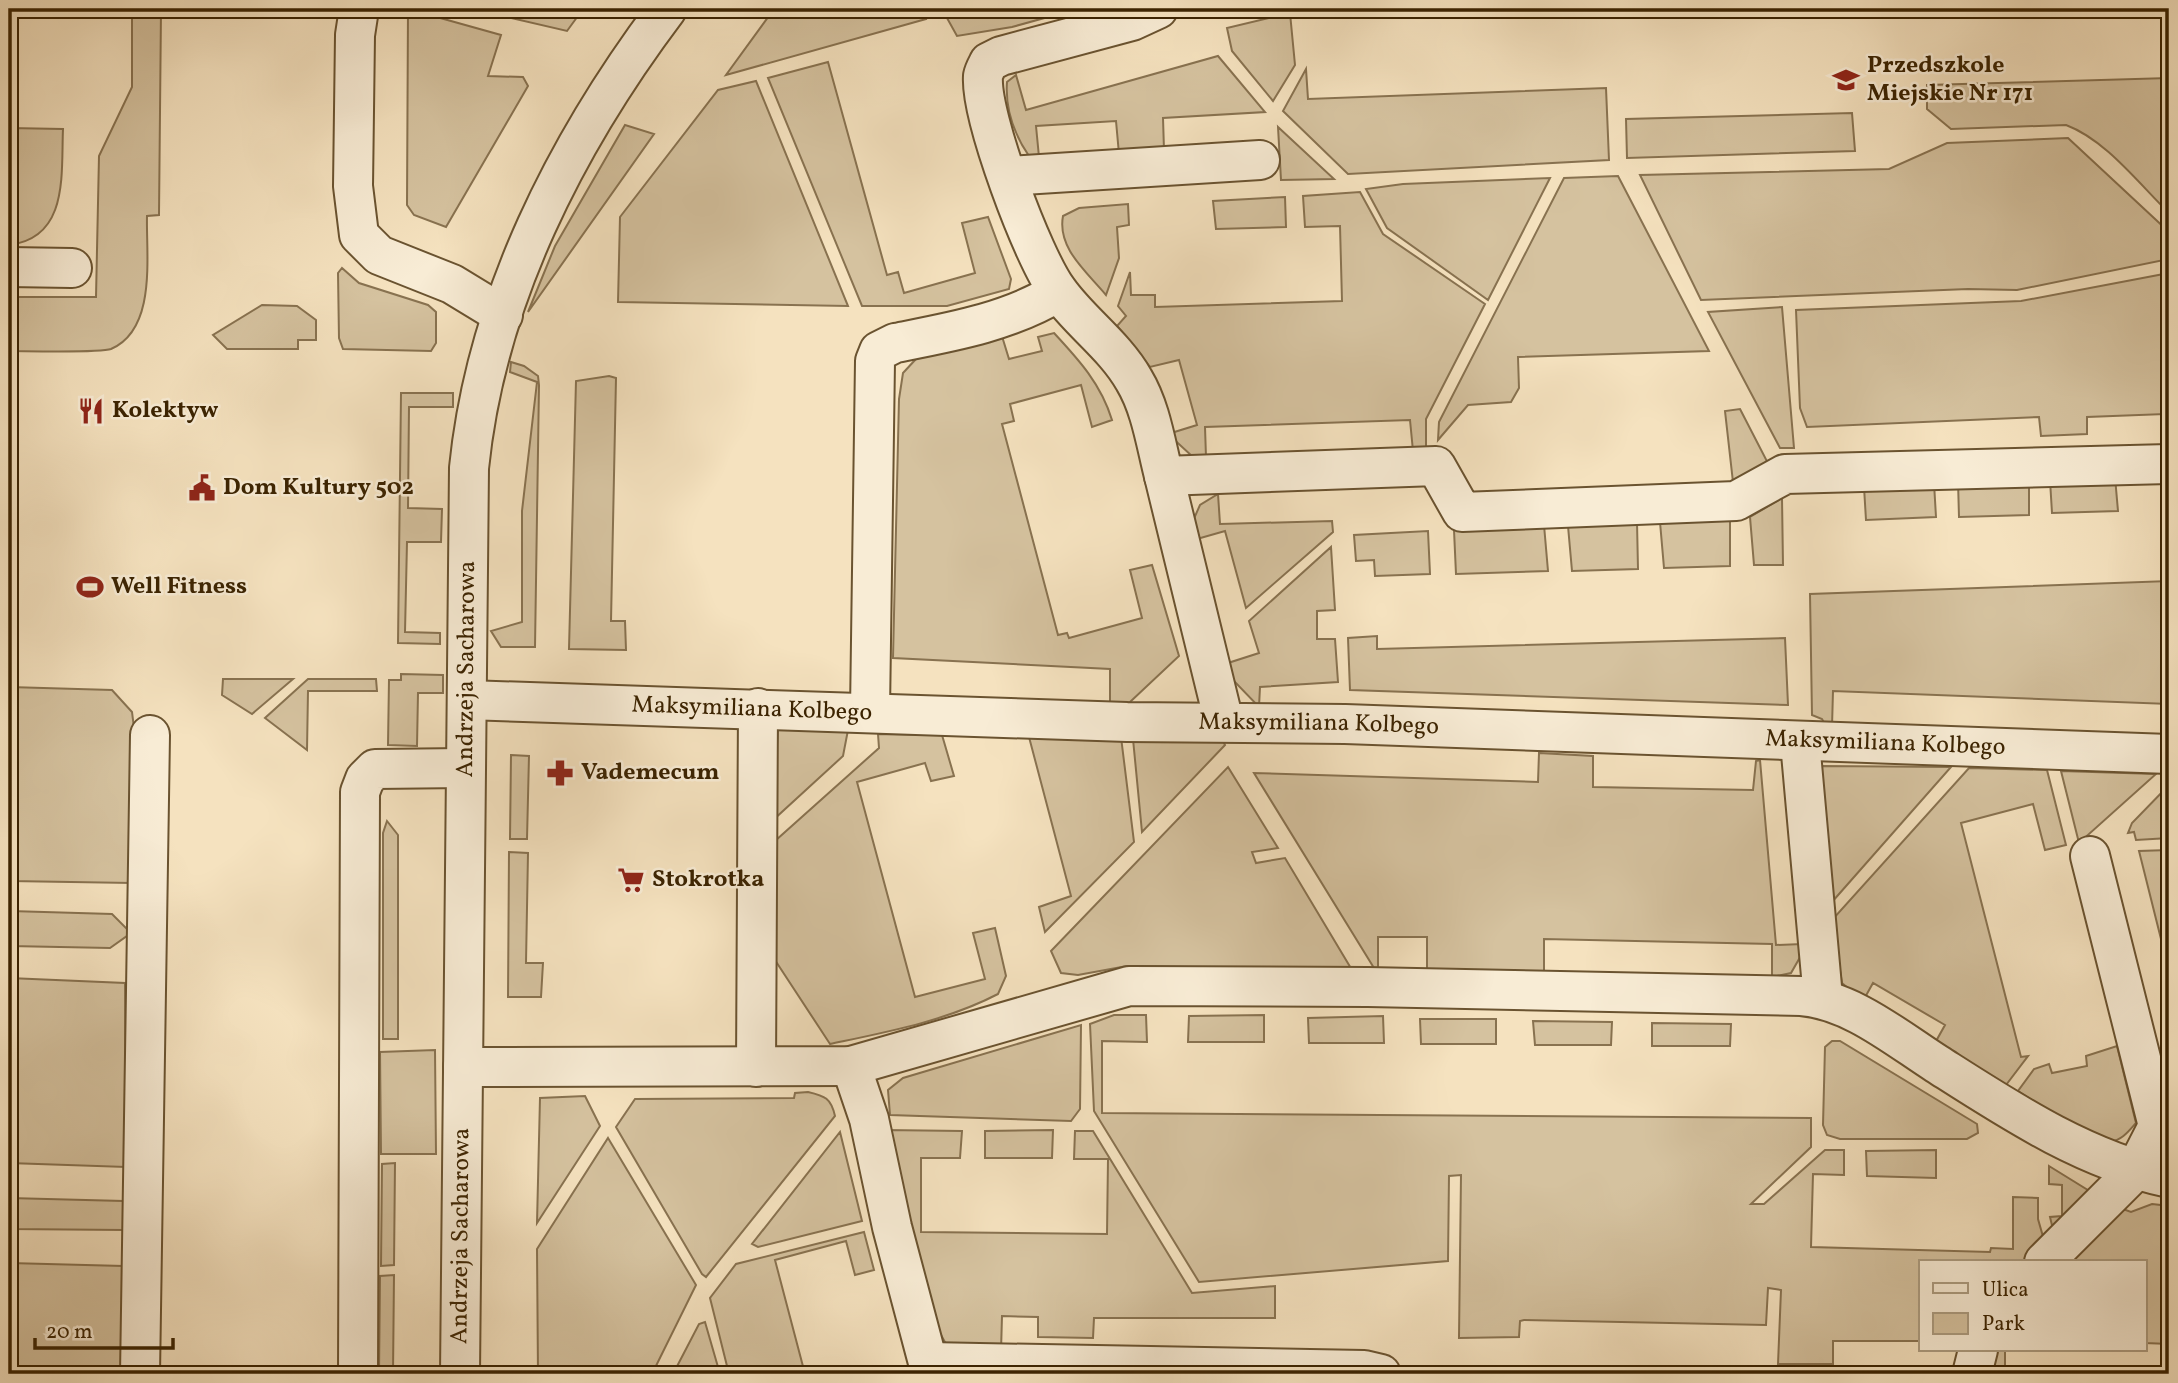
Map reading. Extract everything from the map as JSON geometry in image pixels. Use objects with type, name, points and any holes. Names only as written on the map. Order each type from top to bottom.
[{"type":"street","points":[[359,9],[355,35],[353,186],[359,234],[379,255],[452,284],[503,315]]},
{"type":"street","name":"Andrzeja Sacharowa","points":[[460,1374],[470,458],[485,367],[518,266],[569,161],[645,38],[667,9]]},
{"type":"street","points":[[1158,9],[1132,21],[989,62],[983,78],[989,116],[1022,221],[1058,292],[1094,329],[1133,377],[1143,397],[1160,461],[1212,723]]},
{"type":"street","points":[[1008,176],[1260,160]]},
{"type":"street","points":[[9,267],[72,268]]},
{"type":"street","points":[[870,711],[875,361],[880,351],[895,343],[1006,317],[1031,308],[1058,292]]},
{"type":"street","points":[[1160,461],[1436,466],[1462,512],[1737,501],[1785,474],[2169,464]]},
{"type":"street","name":"Maksymiliana Kolbego","points":[[467,700],[2169,754]]},
{"type":"street","points":[[756,1067],[758,708]]},
{"type":"street","points":[[140,1374],[150,734]]},
{"type":"street","points":[[1800,741],[1823,998]]},
{"type":"street","points":[[358,1374],[360,792],[365,779],[375,769],[465,768]]},
{"type":"street","points":[[2046,1260],[2152,1175],[2158,1126],[2090,856]]},
{"type":"street","points":[[463,1067],[851,1066],[1129,986],[1368,986],[1823,998],[1857,1013],[2000,1105],[2096,1156],[2152,1175]]},
{"type":"street","points":[[851,1066],[869,1119],[892,1227],[929,1368],[1364,1370],[1381,1374]]},
{"type":"street","points":[[1972,1374],[1978,1352]]},
{"type":"green space","points":[[132,9],[161,9],[159,215],[147,216],[146,290],[142,309],[136,325],[126,339],[111,349],[9,351],[9,297],[96,297],[99,156],[132,87]]},
{"type":"green space","points":[[408,9],[501,35],[488,76],[523,77],[528,86],[446,227],[414,215],[407,205]]},
{"type":"green space","points":[[513,9],[583,9],[567,31],[511,18],[516,13]]},
{"type":"green space","points":[[774,9],[923,9],[926,19],[726,75]]},
{"type":"green space","points":[[942,9],[1077,9],[1012,27],[957,36]]},
{"type":"green space","points":[[1290,13],[1295,65],[1273,101],[1232,51],[1227,28]]},
{"type":"green space","points":[[1218,56],[1265,112],[1163,118],[1164,150],[1119,154],[1116,121],[1036,126],[1039,157],[1029,156],[1012,121],[1007,102],[1007,82],[1016,75],[1026,110]]},
{"type":"green space","points":[[828,62],[887,275],[898,272],[904,293],[975,273],[962,223],[988,217],[1011,279],[1009,289],[947,306],[862,306],[768,78]]},
{"type":"green space","points":[[1306,69],[1308,99],[1606,88],[1609,160],[1348,174],[1283,111]]},
{"type":"green space","points":[[2169,78],[2169,213],[2108,152],[2081,132],[2066,125],[1951,129],[1927,109],[1927,85]]},
{"type":"green space","points":[[756,81],[848,306],[618,302],[620,217],[718,90]]},
{"type":"green space","points":[[1852,113],[1855,151],[1627,158],[1626,119]]},
{"type":"green space","points":[[625,125],[654,134],[528,312],[555,246]]},
{"type":"green space","points":[[1278,127],[1334,179],[1281,180]]},
{"type":"green space","points":[[9,128],[63,129],[61,184],[52,217],[42,230],[28,240],[9,245]]},
{"type":"green space","points":[[2068,138],[2169,232],[2169,259],[2017,290],[1968,289],[1701,300],[1640,175],[1889,169],[1947,143]]},
{"type":"green space","points":[[1618,176],[1709,351],[1518,357],[1519,388],[1511,402],[1468,405],[1438,440],[1439,422],[1564,178]]},
{"type":"green space","points":[[1550,178],[1488,300],[1387,228],[1366,189],[1403,184]]},
{"type":"green space","points":[[1360,192],[1383,234],[1485,304],[1426,419],[1426,448],[1413,451],[1410,420],[1205,427],[1206,457],[1193,457],[1168,434],[1197,425],[1179,360],[1150,367],[1117,326],[1126,316],[1118,306],[1130,272],[1131,295],[1155,295],[1155,307],[1342,301],[1340,226],[1305,227],[1303,196]]},
{"type":"green space","points":[[1285,197],[1286,227],[1216,229],[1213,201]]},
{"type":"green space","points":[[1128,204],[1129,225],[1117,227],[1119,258],[1106,295],[1069,249],[1062,228],[1063,216],[1079,208]]},
{"type":"green space","points":[[342,268],[359,283],[428,305],[436,312],[436,343],[431,351],[343,349],[339,338],[338,273]]},
{"type":"green space","points":[[2169,273],[2169,445],[2165,414],[2087,417],[2087,434],[2041,436],[2039,417],[1807,427],[1800,408],[1796,310],[2021,301]]},
{"type":"green space","points":[[262,305],[297,306],[316,320],[316,340],[298,340],[298,349],[227,349],[213,335]]},
{"type":"green space","points":[[1782,307],[1794,448],[1780,448],[1708,312]]},
{"type":"green space","points":[[1001,333],[1009,359],[1042,351],[1038,337],[1054,333],[1095,384],[1112,420],[1092,427],[1081,385],[1010,404],[1014,421],[1002,424],[1058,635],[1067,633],[1069,638],[1142,618],[1130,570],[1152,565],[1179,656],[1130,702],[1110,703],[1110,669],[893,658],[899,399],[903,373],[916,359]]},
{"type":"green space","points":[[511,362],[524,366],[538,376],[539,385],[535,647],[501,647],[491,631],[522,622],[522,511],[537,382],[510,372]]},
{"type":"green space","points":[[609,376],[616,378],[611,621],[625,621],[626,650],[569,649],[576,381]]},
{"type":"green space","points":[[401,393],[453,393],[453,407],[409,407],[408,508],[442,509],[441,542],[407,542],[405,632],[440,633],[440,644],[398,643]]},
{"type":"green space","points":[[1740,409],[1772,471],[1734,491],[1725,411]]},
{"type":"green space","points":[[2115,477],[2118,511],[2052,513],[2050,480]]},
{"type":"green space","points":[[2029,479],[2029,515],[1959,517],[1958,481]]},
{"type":"green space","points":[[1934,483],[1936,517],[1866,520],[1864,487]]},
{"type":"green space","points":[[1218,494],[1220,524],[1332,521],[1333,532],[1246,608],[1225,531],[1197,539],[1192,523],[1200,505]]},
{"type":"green space","points":[[1782,498],[1783,565],[1754,565],[1750,517]]},
{"type":"green space","points":[[1730,519],[1730,566],[1664,568],[1660,522]]},
{"type":"green space","points":[[1637,522],[1638,569],[1572,571],[1568,526]]},
{"type":"green space","points":[[1544,525],[1548,571],[1456,574],[1454,530]]},
{"type":"green space","points":[[1428,531],[1430,574],[1375,576],[1374,560],[1356,561],[1354,535]]},
{"type":"green space","points":[[1331,547],[1335,610],[1317,611],[1317,639],[1335,639],[1338,682],[1260,687],[1259,707],[1233,680],[1228,663],[1259,653],[1249,621]]},
{"type":"green space","points":[[2169,581],[2169,704],[1833,691],[1832,727],[1827,728],[1822,719],[1812,715],[1810,594]]},
{"type":"green space","points":[[1377,636],[1377,649],[1785,638],[1788,705],[1350,690],[1348,638]]},
{"type":"green space","points":[[401,674],[443,675],[443,693],[418,693],[417,746],[388,745],[389,680],[401,680]]},
{"type":"green space","points":[[223,679],[293,679],[252,714],[222,695]]},
{"type":"green space","points":[[308,679],[376,679],[377,691],[308,691],[307,750],[265,718]]},
{"type":"green space","points":[[9,687],[112,690],[132,712],[135,736],[132,883],[10,881],[12,728],[9,728]]},
{"type":"green space","points":[[778,729],[848,730],[843,756],[772,821]]},
{"type":"green space","points":[[878,734],[942,735],[954,776],[931,781],[925,763],[857,782],[915,997],[985,979],[973,933],[995,928],[1006,976],[998,994],[958,1012],[916,1025],[830,1044],[773,957],[775,841],[879,748]]},
{"type":"green space","points":[[1029,737],[1121,737],[1134,842],[1045,932],[1039,907],[1071,896]]},
{"type":"green space","points":[[1133,739],[1223,741],[1225,745],[1142,832]]},
{"type":"green space","points":[[1539,753],[1593,756],[1593,787],[1753,790],[1756,761],[1760,760],[1776,945],[1802,944],[1803,952],[1791,973],[1772,977],[1772,944],[1544,939],[1544,973],[1427,969],[1427,937],[1378,937],[1378,968],[1374,968],[1254,773],[1538,782]]},
{"type":"green space","points":[[511,755],[529,756],[527,839],[510,839]]},
{"type":"green space","points":[[1821,766],[1951,767],[1832,902]]},
{"type":"green space","points":[[1228,767],[1278,848],[1252,852],[1256,863],[1285,858],[1352,970],[1127,966],[1078,975],[1061,973],[1051,951]]},
{"type":"green space","points":[[1969,768],[2047,770],[2066,845],[2045,850],[2033,804],[1961,823],[2021,1057],[2028,1056],[2006,1085],[1935,1043],[1945,1025],[1873,983],[1863,1001],[1842,983],[1832,920]]},
{"type":"green space","points":[[2061,771],[2156,774],[2079,843]]},
{"type":"green space","points":[[2169,785],[2169,838],[2136,840],[2134,832],[2128,833],[2132,823]]},
{"type":"green space","points":[[387,821],[398,835],[398,1039],[383,1039],[383,833]]},
{"type":"green space","points":[[2169,850],[2169,971],[2139,851]]},
{"type":"green space","points":[[509,852],[528,853],[526,963],[543,963],[541,997],[508,997]]},
{"type":"green space","points":[[10,911],[112,914],[131,933],[110,948],[10,946]]},
{"type":"green space","points":[[9,978],[125,983],[126,1167],[9,1163]]},
{"type":"green space","points":[[1114,1015],[1146,1015],[1147,1042],[1102,1041],[1102,1113],[1811,1118],[1811,1147],[1751,1204],[1764,1204],[1825,1150],[1844,1150],[1844,1175],[1813,1174],[1811,1247],[1990,1252],[1991,1248],[2013,1249],[2013,1197],[2038,1198],[2038,1219],[2046,1247],[2034,1260],[1919,1260],[1919,1341],[1833,1341],[1833,1364],[1778,1364],[1781,1290],[1768,1288],[1766,1325],[1524,1320],[1520,1321],[1519,1337],[1459,1338],[1461,1175],[1449,1176],[1448,1261],[1199,1282],[1094,1111],[1090,1024]]},
{"type":"green space","points":[[1264,1015],[1264,1042],[1188,1042],[1189,1016]]},
{"type":"green space","points":[[1383,1016],[1384,1043],[1309,1043],[1308,1018]]},
{"type":"green space","points":[[1420,1019],[1496,1019],[1496,1044],[1421,1044]]},
{"type":"green space","points":[[1533,1021],[1612,1022],[1611,1045],[1535,1045]]},
{"type":"green space","points":[[1652,1023],[1731,1024],[1730,1046],[1652,1046]]},
{"type":"green space","points":[[1081,1025],[1080,1109],[1071,1121],[890,1115],[888,1090],[903,1078]]},
{"type":"green space","points":[[1832,1041],[1840,1041],[1977,1124],[1978,1133],[1967,1139],[1840,1139],[1827,1135],[1823,1125],[1825,1047]]},
{"type":"green space","points":[[2117,1046],[2136,1123],[2118,1139],[2110,1142],[2090,1136],[2018,1091],[2034,1069],[2049,1064],[2052,1073],[2087,1066],[2086,1056]]},
{"type":"green space","points":[[435,1050],[436,1154],[381,1154],[380,1052]]},
{"type":"green space","points":[[808,1092],[826,1099],[835,1116],[706,1277],[616,1127],[635,1099],[794,1098],[795,1093]]},
{"type":"green space","points":[[585,1096],[600,1126],[537,1223],[540,1098]]},
{"type":"green space","points":[[884,1130],[962,1131],[960,1158],[921,1158],[921,1232],[1107,1234],[1108,1159],[1074,1159],[1075,1131],[1093,1131],[1192,1293],[1275,1286],[1275,1318],[1094,1318],[1093,1338],[1038,1337],[1038,1317],[1002,1316],[1001,1351],[946,1344],[936,1326]]},
{"type":"green space","points":[[1053,1130],[1052,1158],[985,1158],[985,1131]]},
{"type":"green space","points":[[840,1132],[862,1221],[758,1247],[752,1244]]},
{"type":"green space","points":[[608,1138],[696,1285],[652,1374],[538,1374],[537,1249]]},
{"type":"green space","points":[[1936,1150],[1936,1178],[1867,1176],[1866,1151]]},
{"type":"green space","points":[[395,1163],[394,1265],[381,1266],[382,1164]]},
{"type":"green space","points":[[2049,1166],[2091,1192],[2055,1238],[2050,1217],[2062,1216],[2062,1185],[2049,1184]]},
{"type":"green space","points":[[9,1198],[123,1201],[124,1230],[9,1229]]},
{"type":"green space","points":[[2152,1204],[2169,1206],[2169,1344],[2146,1343],[2146,1260],[2073,1260],[2120,1208],[2131,1212]]},
{"type":"green space","points":[[864,1232],[874,1270],[855,1275],[846,1241],[775,1260],[805,1374],[729,1374],[710,1298],[736,1264]]},
{"type":"green space","points":[[9,1263],[123,1266],[123,1374],[9,1374]]},
{"type":"green space","points":[[394,1275],[393,1374],[379,1374],[380,1276]]},
{"type":"green space","points":[[705,1322],[720,1374],[673,1374],[699,1324]]},
{"type":"green space","points":[[1990,1352],[2005,1352],[2005,1371],[1992,1365]]},
{"type":"place","name":"Przedszkole Miejskie Nr 171","points":[[1846,80]]},
{"type":"place","name":"Kolektyw","points":[[91,411]]},
{"type":"place","name":"Dom Kultury 502","points":[[202,488]]},
{"type":"place","name":"Well Fitness","points":[[90,587]]},
{"type":"place","name":"Vademecum","points":[[560,773]]},
{"type":"place","name":"Stokrotka","points":[[631,880]]}]
